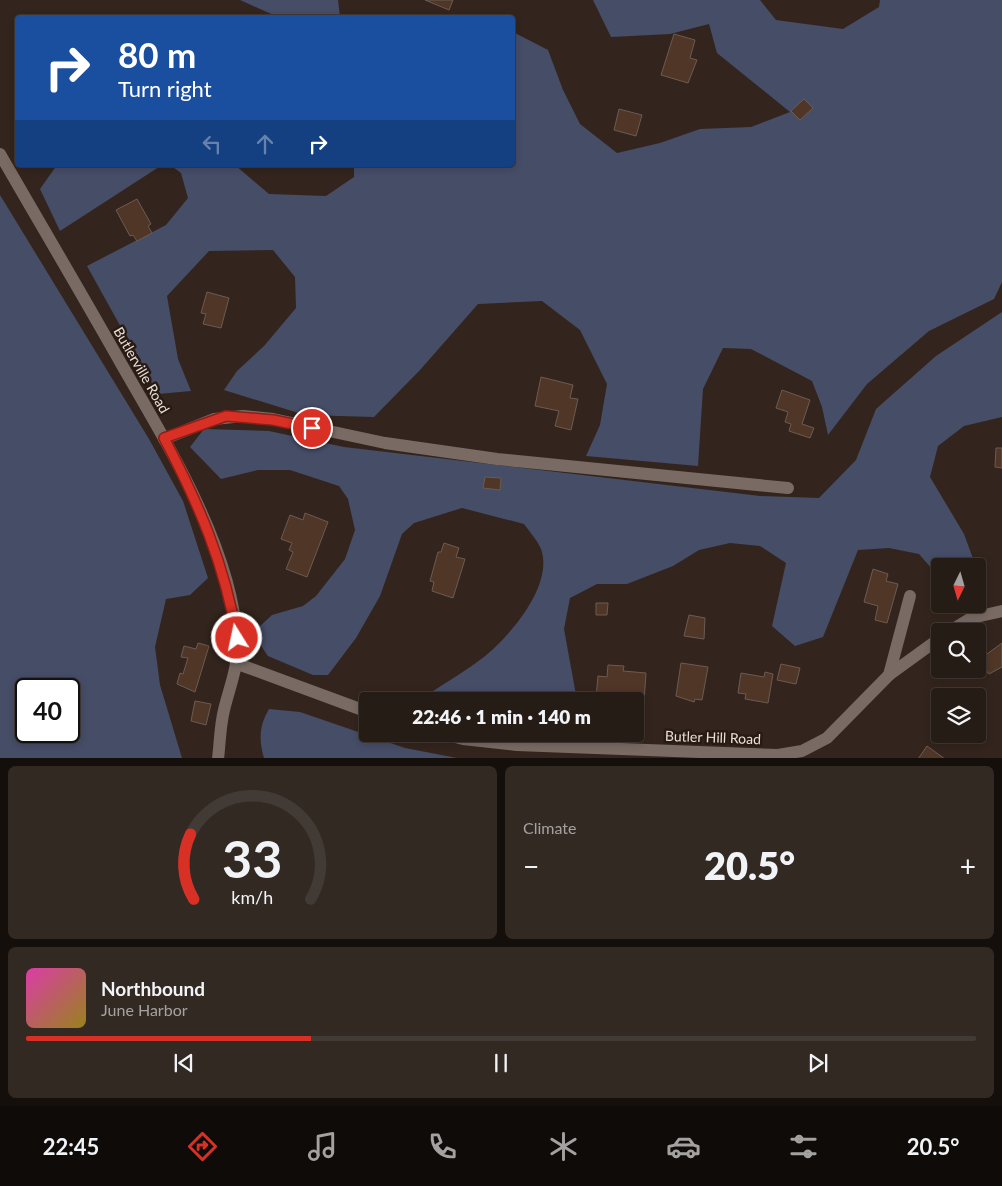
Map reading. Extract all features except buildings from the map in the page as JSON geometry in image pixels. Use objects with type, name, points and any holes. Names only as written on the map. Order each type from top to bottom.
[{"type":"street","name":"Butlerville Road","points":[[0,154],[164,438],[192,491],[221,566],[230,597],[237,638],[238,664],[224,710],[218,758]]},
{"type":"street","points":[[164,438],[214,419],[243,416],[273,420],[386,443],[497,459],[788,488]]},
{"type":"street","points":[[889,675],[910,596]]},
{"type":"street","points":[[963,623],[971,618],[1002,611]]},
{"type":"street","name":"Butler Hill Road","points":[[475,742],[517,752],[778,755],[802,751],[827,738],[889,675],[931,645]]},
{"type":"street","points":[[238,664],[359,709]]},
{"type":"shaded area","points":[[240,0],[338,0],[340,15],[274,15]]},
{"type":"shaded area","points":[[593,0],[760,0],[776,20],[843,29],[879,7],[880,0],[1002,0],[1002,282],[994,299],[929,331],[867,384],[828,435],[822,407],[812,381],[751,349],[723,348],[703,389],[698,466],[586,456],[600,425],[607,384],[580,330],[542,301],[478,304],[420,370],[374,417],[305,415],[224,390],[237,371],[264,346],[296,308],[295,277],[273,250],[209,251],[167,296],[178,359],[191,391],[158,394],[87,266],[166,225],[188,198],[181,173],[173,167],[237,167],[269,194],[326,196],[354,177],[354,167],[515,167],[515,33],[548,50],[563,90],[580,124],[617,153],[660,143],[700,129],[751,127],[790,112],[717,53],[709,24],[670,34],[611,37]]},
{"type":"shaded area","points":[[56,167],[159,167],[60,231],[40,189]]},
{"type":"shaded area","points":[[0,195],[149,439],[183,501],[208,578],[190,595],[166,599],[155,647],[160,685],[182,758],[0,758]]},
{"type":"shaded area","points":[[1002,312],[1002,417],[964,426],[938,446],[930,477],[964,534],[973,558],[931,558],[931,568],[919,554],[889,548],[858,550],[823,637],[795,646],[772,626],[786,563],[760,546],[730,543],[699,550],[673,566],[627,584],[597,584],[570,598],[564,629],[575,692],[432,692],[484,657],[506,636],[527,609],[536,593],[541,578],[543,563],[541,549],[524,524],[462,508],[414,523],[402,534],[380,596],[356,638],[328,675],[313,675],[268,656],[259,643],[259,627],[272,615],[303,606],[316,596],[345,559],[355,530],[348,499],[339,486],[290,470],[258,470],[221,479],[190,447],[204,429],[269,431],[344,447],[760,496],[819,498],[856,460],[876,409],[936,356]]},
{"type":"shaded area","points":[[269,709],[300,712],[359,732],[359,742],[388,742],[405,748],[457,758],[264,758],[261,745],[263,721]]},
{"type":"route","points":[[237,638],[230,597],[214,546],[192,491],[164,438],[226,416],[273,420],[312,428]]}]
